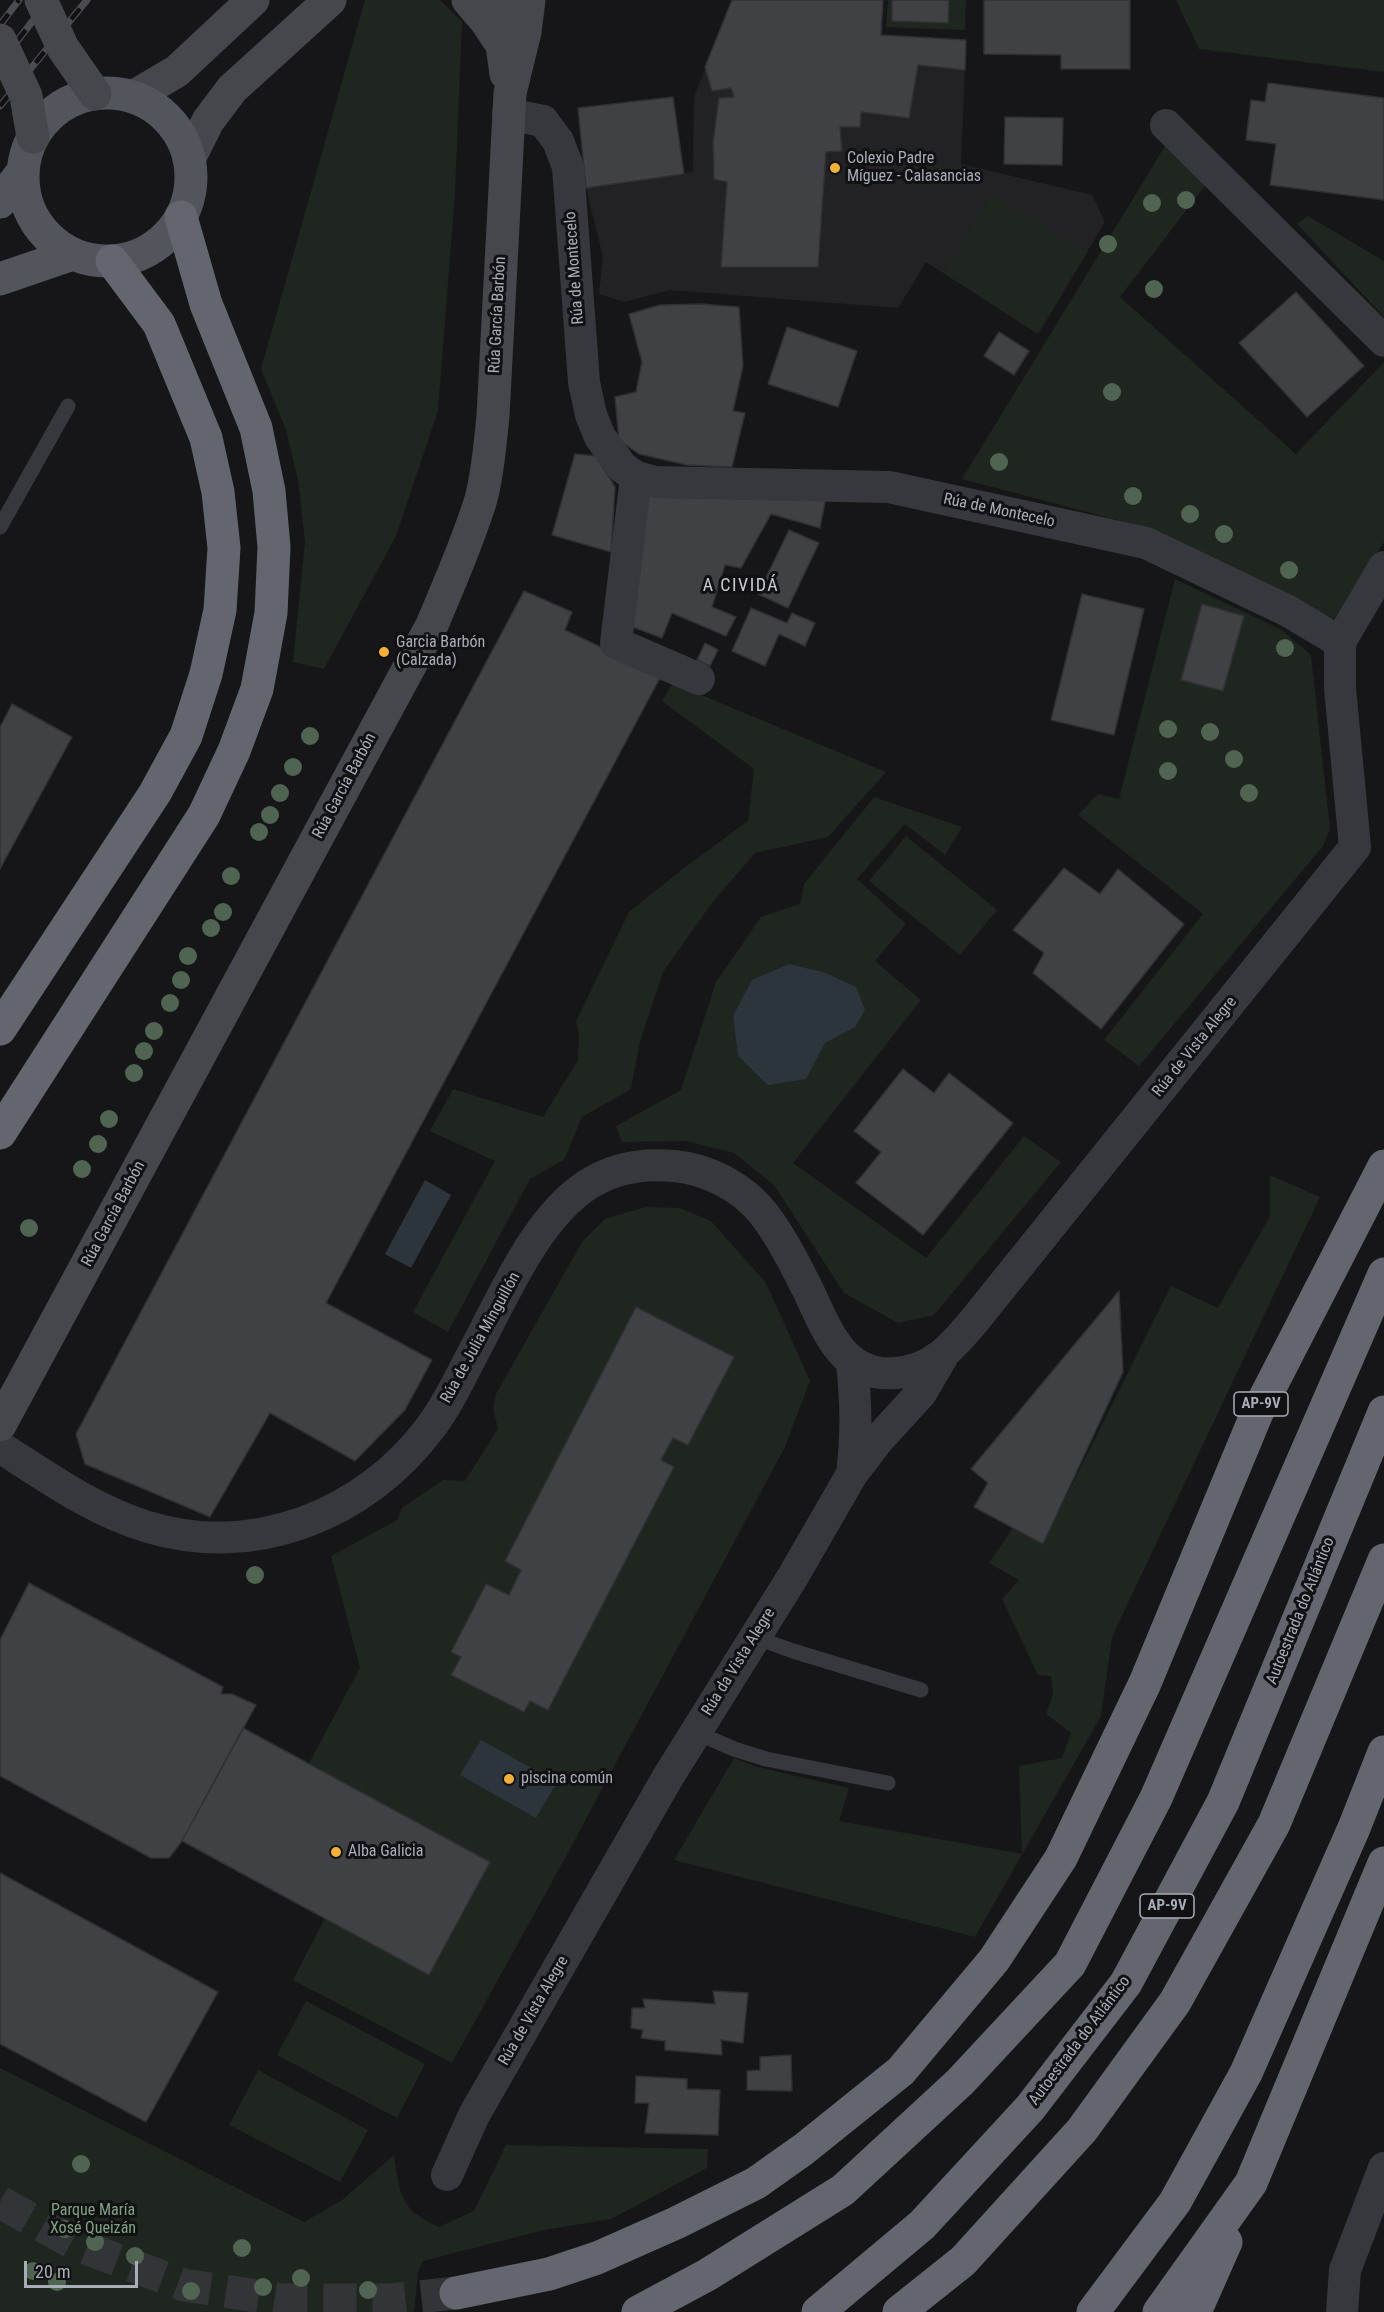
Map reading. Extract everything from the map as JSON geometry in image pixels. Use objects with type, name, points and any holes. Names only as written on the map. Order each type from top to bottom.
[{"type":"highway","points":[[0,1133],[204,815],[234,750],[257,689],[271,613],[274,547],[269,490],[256,428],[206,304],[181,217]]},
{"type":"highway","points":[[0,1029],[155,793],[186,736],[206,674],[220,610],[224,548],[218,492],[206,438],[159,324],[112,261]]},
{"type":"highway","name":"AP-9V","points":[[456,2293],[549,2274],[597,2258],[676,2223],[756,2183],[804,2149],[901,2071],[994,1960],[1061,1858],[1145,1683],[1257,1413],[1384,1166]]},
{"type":"highway","points":[[638,2312],[707,2275],[843,2190],[960,2082],[1070,1964],[1156,1798],[1384,1274]]},
{"type":"highway","name":"Autoestrada do Atlántico","points":[[818,2312],[922,2225],[1030,2108],[1126,1983],[1223,1802],[1384,1412]]},
{"type":"highway","name":"AP-9V","points":[[899,2312],[963,2261],[1082,2130],[1175,2002],[1274,1824],[1384,1560]]},
{"type":"highway","points":[[1093,2312],[1175,2202],[1246,2073],[1354,1828],[1384,1752]]},
{"type":"highway","points":[[1195,2312],[1384,1863]]},
{"type":"highway","points":[[1159,2312],[1251,2183]]},
{"type":"main road","points":[[41,0],[63,48],[95,94]]},
{"type":"main road","points":[[133,97],[177,71],[254,0]]},
{"type":"main road","points":[[189,159],[208,121],[232,89],[330,0]]},
{"type":"main road","points":[[468,0],[502,45]]},
{"type":"main road","name":"Rúa García Barbón","points":[[502,0],[502,45],[509,104]]},
{"type":"main road","name":"Rúa García Barbón","points":[[0,1425],[426,636],[459,560],[481,497],[488,460],[493,416],[509,104],[525,32],[529,0]]},
{"type":"main road","points":[[0,40],[26,96],[33,137]]},
{"type":"main road","points":[[114,93],[133,97],[152,106],[169,121],[182,139],[189,159],[191,179],[188,198],[181,217],[169,234],[152,248],[133,257],[112,261],[92,260],[73,254],[51,241],[34,220],[25,196],[23,171],[26,153],[44,121],[59,108],[76,99],[95,94],[114,93]]},
{"type":"main road","points":[[0,202],[23,171]]},
{"type":"main road","points":[[0,279],[73,254]]},
{"type":"street","name":"Rúa de Montecelo","points":[[509,104],[543,121],[558,141],[568,167],[584,382],[591,415],[600,437],[622,467],[636,477],[655,482],[889,487],[1146,543],[1288,611],[1340,642]]},
{"type":"street","points":[[1166,125],[1384,341]]},
{"type":"street","points":[[636,477],[616,643],[699,679]]},
{"type":"street","points":[[1340,642],[1384,567]]},
{"type":"street","name":"Rúa de Vista Alegre","points":[[884,1374],[904,1372],[942,1357],[974,1321],[1355,848],[1340,688],[1340,642]]},
{"type":"street","name":"Rúa de Julia Minguillón","points":[[0,1447],[107,1512],[145,1527],[173,1534],[206,1537],[266,1533],[298,1525],[331,1512],[361,1495],[386,1475],[413,1449],[431,1427],[524,1258],[544,1226],[564,1203],[588,1184],[617,1170],[652,1163],[685,1167],[714,1175],[741,1192],[763,1213],[837,1346],[852,1362],[868,1371],[884,1374]]},
{"type":"street","name":"Rúa da Vista Alegre","points":[[626,1850],[695,1732],[803,1560],[852,1474],[878,1440],[921,1393],[942,1357]]},
{"type":"street","name":"Rúa da Vista Alegre","points":[[852,1362],[857,1406],[857,1434],[852,1474]]},
{"type":"street","name":"Rúa da Vista Alegre","points":[[878,1440],[886,1401],[884,1374]]},
{"type":"street","name":"Rúa de Vista Alegre","points":[[447,2175],[474,2115],[626,1850]]},
{"type":"street","points":[[1342,2312],[1345,2270],[1384,2168]]},
{"type":"lane","points":[[0,527],[68,406]]},
{"type":"lane","points":[[754,1637],[921,1690]]},
{"type":"lane","points":[[695,1732],[734,1749],[766,1759],[888,1783]]},
{"type":"shaded area","name":"Colexio Padre Míguez - Calasancias","points":[[732,0],[883,0],[881,35],[966,40],[961,164],[1092,195],[1105,222],[1038,334],[926,262],[898,308],[670,290],[624,302],[599,294],[603,257],[586,188],[693,172],[694,97]]},
{"type":"shaded area","points":[[789,964],[826,973],[856,987],[865,1010],[855,1027],[825,1043],[806,1079],[768,1085],[738,1056],[733,1016],[752,980]]},
{"type":"shaded area","points":[[425,1180],[451,1195],[411,1268],[385,1254]]},
{"type":"shaded area","name":"piscina común","points":[[481,1740],[557,1782],[536,1818],[460,1775]]},
{"type":"green space","points":[[365,0],[440,0],[462,22],[455,193],[438,411],[396,536],[324,669],[293,662],[305,542],[298,480],[286,430],[261,369]]},
{"type":"green space","points":[[888,0],[966,0],[965,30],[886,27]]},
{"type":"green space","points":[[1176,0],[1384,0],[1384,72],[1199,49]]},
{"type":"green space","points":[[1165,146],[1207,183],[1120,297],[1296,454],[1384,362],[1384,542],[1336,620],[1148,528],[962,479]]},
{"type":"green space","points":[[991,196],[1088,251],[1038,334],[944,273]]},
{"type":"green space","points":[[1308,216],[1384,261],[1384,317],[1297,224]]},
{"type":"green space","points":[[1175,579],[1282,630],[1311,655],[1330,829],[1323,846],[1139,1066],[1104,1040],[1203,914],[1078,815],[1098,794],[1119,799]]},
{"type":"green space","points":[[673,683],[886,772],[828,837],[755,853],[712,903],[663,972],[640,1041],[631,1089],[582,1117],[564,1160],[530,1179],[448,1332],[413,1312],[495,1161],[430,1131],[453,1089],[543,1117],[578,1060],[579,1036],[576,1021],[629,912],[748,821],[754,769],[662,701]]},
{"type":"green space","points":[[874,797],[962,827],[945,855],[905,824],[857,879],[906,924],[875,961],[921,1000],[793,1163],[926,1258],[1024,1136],[1061,1162],[934,1315],[898,1323],[844,1293],[774,1185],[734,1153],[686,1141],[622,1142],[616,1126],[681,1090],[716,982],[761,917],[800,904],[804,884]]},
{"type":"green space","points":[[906,836],[997,910],[960,955],[869,881]]},
{"type":"green space","points":[[1270,1175],[1320,1197],[1112,1637],[1101,1716],[975,1937],[674,1860],[734,1758],[757,1767],[849,1788],[839,1821],[1022,1854],[1019,1766],[1062,1758],[1071,1733],[1046,1714],[1053,1695],[1051,1676],[1038,1675],[1002,1599],[1019,1580],[989,1563],[1013,1528],[1043,1543],[1171,1286],[1218,1308],[1270,1216]]},
{"type":"green space","points":[[645,1207],[680,1208],[711,1221],[766,1283],[810,1381],[785,1447],[563,1862],[452,2063],[293,1980],[325,1918],[429,1975],[489,1862],[309,1763],[360,1668],[331,1556],[397,1520],[402,1508],[443,1480],[465,1481],[498,1429],[493,1408],[496,1394],[582,1242],[605,1219]]},
{"type":"green space","points":[[306,2001],[425,2064],[397,2118],[277,2055]]},
{"type":"green space","name":"Parque María Xosé Queizán","points":[[0,2068],[304,2222],[342,2200],[394,2155],[400,2191],[409,2207],[416,2214],[439,2227],[474,2211],[506,2145],[708,2149],[707,2168],[611,2219],[544,2230],[423,2261],[418,2272],[414,2312],[0,2312]]},
{"type":"green space","points":[[258,2070],[368,2130],[340,2182],[229,2125]]},
{"type":"building","points":[[732,0],[883,0],[881,35],[966,40],[965,70],[918,65],[909,118],[861,112],[860,127],[840,127],[842,151],[826,152],[818,267],[721,267],[727,182],[714,179],[713,142],[719,98],[734,97],[731,88],[712,91],[705,67]]},
{"type":"building","points":[[892,0],[949,0],[948,23],[892,21]]},
{"type":"building","points":[[984,0],[1130,0],[1130,69],[1061,69],[1061,55],[984,54]]},
{"type":"building","points":[[1268,83],[1384,98],[1384,200],[1270,185],[1276,144],[1246,140],[1251,100],[1265,102]]},
{"type":"building","points":[[673,97],[684,174],[586,188],[578,108]]},
{"type":"building","points":[[1005,117],[1063,118],[1062,165],[1004,164]]},
{"type":"building","points":[[1296,292],[1364,366],[1307,417],[1239,343]]},
{"type":"building","points":[[701,304],[739,307],[743,366],[733,411],[745,413],[732,467],[687,465],[639,454],[619,440],[615,397],[636,392],[642,362],[629,314],[660,305]]},
{"type":"building","points":[[787,327],[857,351],[838,407],[768,384]]},
{"type":"building","points":[[999,332],[1029,351],[1014,375],[984,356]]},
{"type":"building","points":[[575,454],[596,456],[615,487],[611,552],[552,535]]},
{"type":"building","points":[[651,492],[826,497],[820,528],[771,514],[741,568],[725,565],[712,607],[736,617],[726,636],[672,613],[662,638],[630,626],[642,499]]},
{"type":"building","points":[[789,530],[819,543],[788,608],[758,594]]},
{"type":"building","points":[[524,591],[572,612],[565,630],[661,676],[326,1303],[432,1360],[405,1410],[355,1461],[270,1413],[210,1517],[85,1464],[76,1434]]},
{"type":"building","points":[[1082,594],[1144,609],[1114,735],[1051,720]]},
{"type":"building","points":[[1202,604],[1244,616],[1223,691],[1181,680]]},
{"type":"building","points":[[751,608],[787,623],[792,613],[815,623],[805,646],[779,634],[765,666],[732,651]]},
{"type":"building","points":[[705,643],[718,650],[710,666],[697,660]]},
{"type":"building","points":[[12,704],[72,737],[0,869],[0,727]]},
{"type":"building","points":[[1064,868],[1100,894],[1118,869],[1184,924],[1101,1029],[1033,973],[1044,953],[1013,930]]},
{"type":"building","points":[[903,1069],[934,1093],[949,1073],[1013,1123],[923,1235],[856,1183],[881,1152],[854,1131]]},
{"type":"building","points":[[1119,1291],[1123,1372],[1043,1544],[974,1507],[988,1483],[971,1469]]},
{"type":"building","points":[[636,1307],[734,1357],[688,1445],[673,1438],[661,1460],[674,1467],[548,1710],[530,1701],[524,1712],[451,1675],[461,1657],[451,1652],[486,1584],[509,1595],[521,1570],[505,1561]]},
{"type":"building","points":[[29,1583],[223,1687],[221,1694],[232,1694],[256,1705],[182,1841],[169,1858],[151,1858],[0,1776],[0,1640]]},
{"type":"building","name":"Alba Galicia","points":[[243,1728],[490,1862],[429,1975],[182,1841]]},
{"type":"building","points":[[0,1873],[218,1992],[146,2122],[0,2044]]},
{"type":"building","points":[[713,1991],[748,1993],[743,2043],[721,2040],[722,2055],[665,2050],[665,2041],[641,2038],[643,2030],[631,2028],[632,2008],[645,2008],[643,1999],[715,2004]]},
{"type":"building","points":[[791,2055],[792,2091],[747,2090],[747,2071],[760,2070],[760,2057]]},
{"type":"building","points":[[636,2076],[687,2079],[687,2089],[720,2090],[718,2135],[645,2133],[649,2103],[635,2103]]},
{"type":"tunnel","points":[[0,2202],[75,2244],[184,2285],[283,2300],[391,2300],[456,2293]]},
{"type":"railway","points":[[0,25],[19,0]]},
{"type":"railway","points":[[0,63],[49,0]]},
{"type":"railway","points":[[0,106],[87,0]]},
{"type":"place","name":"Colexio Padre Míguez - Calasancias","points":[[835,168]]},
{"type":"place","name":"Garcia Barbón (Calzada)","points":[[384,652]]},
{"type":"place","name":"piscina común","points":[[509,1779]]},
{"type":"place","name":"Alba Galicia","points":[[336,1852]]},
{"type":"district","name":"A CIVIDÁ","points":[[741,586]]}]
